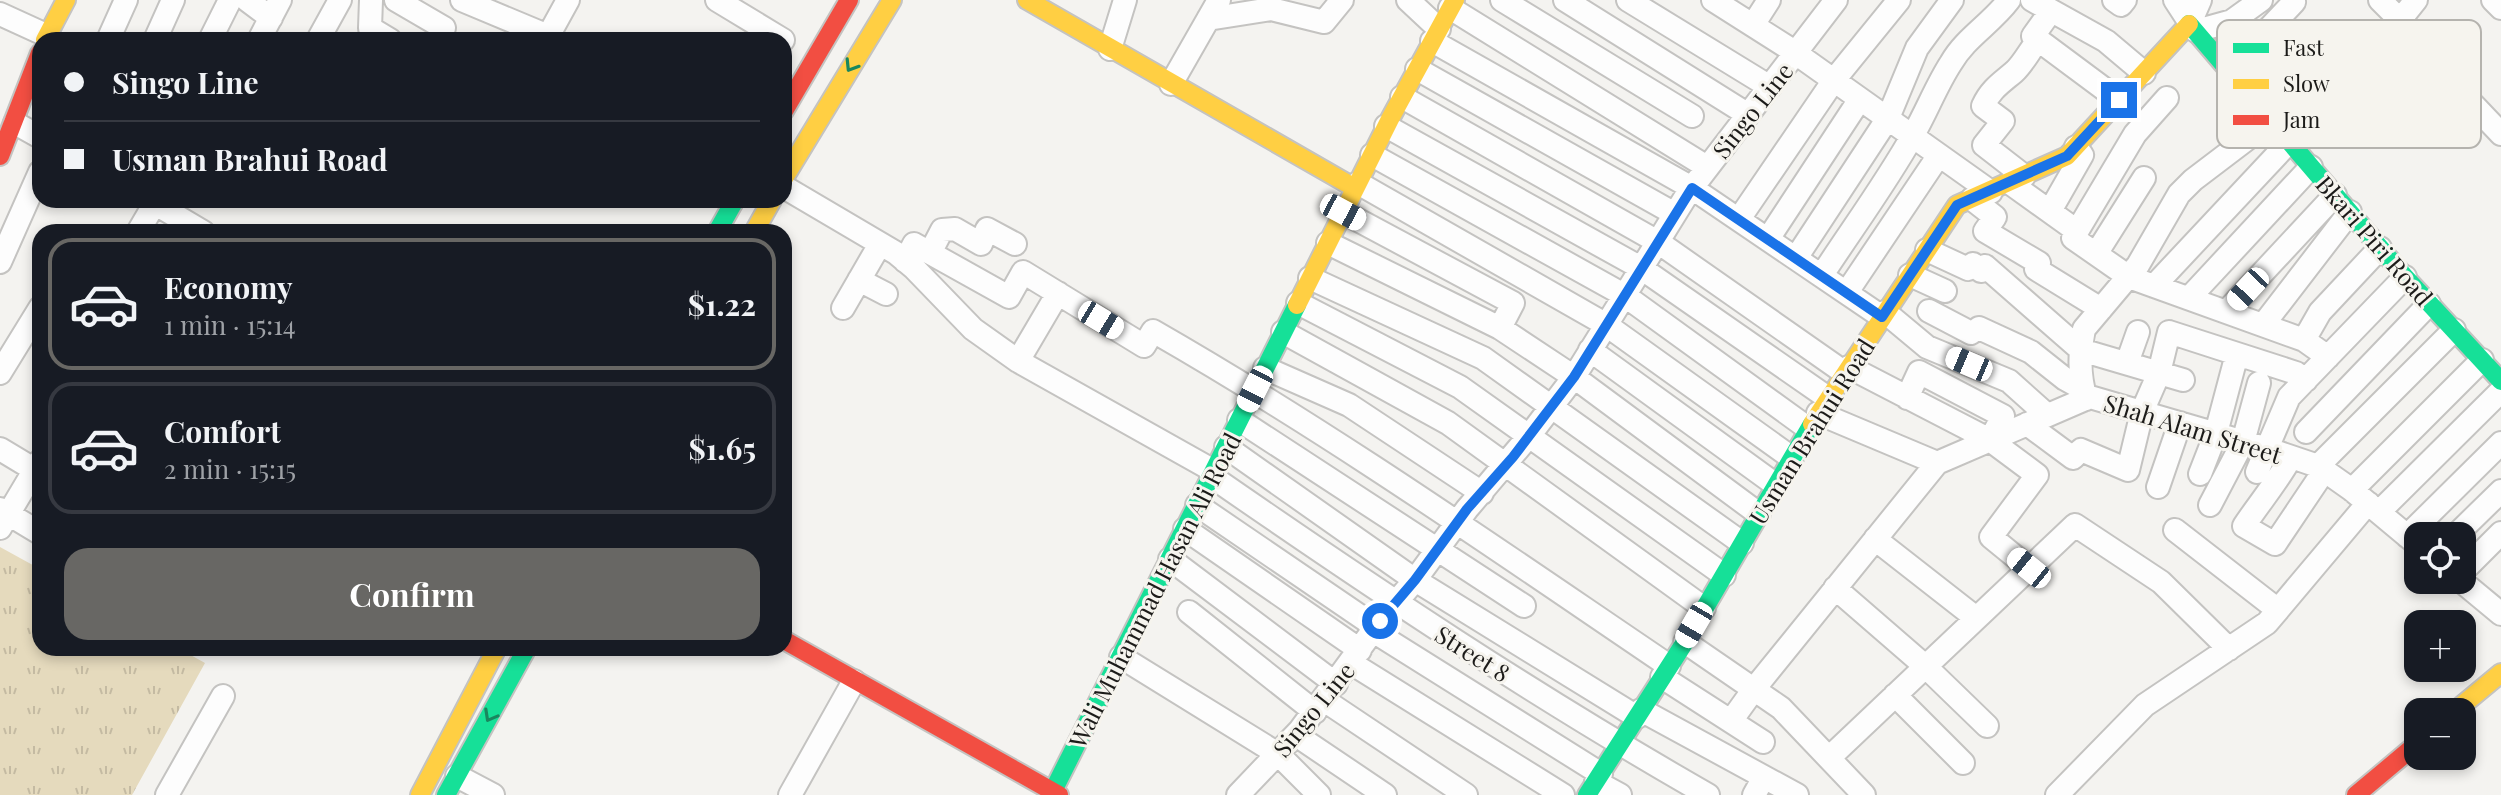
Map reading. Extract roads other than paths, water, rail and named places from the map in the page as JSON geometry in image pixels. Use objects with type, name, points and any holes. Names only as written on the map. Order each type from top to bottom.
[{"type":"street","points":[[50,32],[66,0]]},
{"type":"street","points":[[112,32],[126,0]]},
{"type":"street","points":[[159,32],[173,0]]},
{"type":"street","points":[[214,32],[230,0]]},
{"type":"street","points":[[247,0],[276,9],[263,32]]},
{"type":"street","points":[[322,32],[340,0]]},
{"type":"street","points":[[371,0],[370,28],[377,32]]},
{"type":"street","points":[[396,0],[444,28]]},
{"type":"street","points":[[462,0],[534,32]]},
{"type":"street","points":[[550,32],[568,0]]},
{"type":"street","points":[[792,97],[849,0]]},
{"type":"street","points":[[792,165],[892,0]]},
{"type":"street","points":[[1027,0],[1060,8],[1110,49],[1605,324],[1792,458]]},
{"type":"street","points":[[1110,49],[1125,0]]},
{"type":"street","points":[[1171,84],[1213,10],[1274,4],[1324,22],[1342,0]]},
{"type":"street","points":[[1408,0],[1436,35],[1692,188],[1884,314],[1927,347],[2009,381],[2037,420],[2073,458],[2081,450],[2128,470],[2142,412],[2159,373],[2169,332],[2296,373],[2306,380]]},
{"type":"street","points":[[1502,0],[1692,116]]},
{"type":"street","points":[[1565,0],[1747,114]]},
{"type":"street","points":[[1628,0],[1770,87]]},
{"type":"street","points":[[1753,25],[1769,0]]},
{"type":"street","name":"Singo Line","points":[[1238,795],[1296,735],[1325,699],[1457,522],[1574,377],[1692,188],[1836,0]]},
{"type":"street","points":[[1739,219],[1834,80],[1899,0]]},
{"type":"street","points":[[1796,258],[1888,118],[1917,48],[1952,0]]},
{"type":"street","points":[[1822,275],[1913,136],[1950,63],[1965,43],[1980,27],[1996,17],[2009,0]]},
{"type":"street","points":[[2114,0],[2121,5],[2125,0]]},
{"type":"street","points":[[2175,0],[2193,27]]},
{"type":"street","points":[[2193,27],[2200,0]]},
{"type":"street","points":[[2233,20],[2261,0]]},
{"type":"street","points":[[2277,20],[2293,0]]},
{"type":"street","points":[[2380,0],[2400,20],[2416,0]]},
{"type":"street","points":[[2493,0],[2501,8]]},
{"type":"street","points":[[731,3],[773,32]]},
{"type":"street","points":[[1723,3],[1939,155],[2050,211],[2077,231]]},
{"type":"street","points":[[1453,4],[1707,167]]},
{"type":"street","name":"Wali Muhammad Hasan Ali Road","points":[[1055,794],[1386,126],[1453,4]]},
{"type":"street","points":[[2119,100],[2033,36],[2042,5],[2106,41],[2144,73]]},
{"type":"street","points":[[0,14],[32,35]]},
{"type":"street","points":[[2193,27],[2217,23]]},
{"type":"street","name":"Usman Brahui Road","points":[[1595,783],[1685,642],[1818,413],[1957,205],[2067,156],[2144,73],[2193,27]]},
{"type":"street","name":"Bkari Piri Road","points":[[2193,27],[2217,55]]},
{"type":"street","points":[[2038,40],[2014,72],[1988,95],[1983,106],[2003,121],[1984,145],[1999,187],[1995,217],[1985,231],[2039,263],[2036,269],[2101,309]]},
{"type":"street","points":[[792,45],[814,59]]},
{"type":"street","points":[[1417,69],[1675,214]]},
{"type":"street","points":[[0,156],[32,76]]},
{"type":"street","points":[[1402,97],[1658,242],[1847,370],[1990,440],[2037,475],[1991,537],[2029,568]]},
{"type":"street","points":[[2167,98],[2128,145],[2073,238],[2129,277],[2304,340],[2328,357]]},
{"type":"street","points":[[1768,239],[1860,99]]},
{"type":"street","points":[[2481,113],[2501,134]]},
{"type":"street","points":[[2101,119],[2128,145]]},
{"type":"street","points":[[15,123],[32,133]]},
{"type":"street","points":[[1386,126],[1641,268],[1818,413]]},
{"type":"street","points":[[2050,211],[2082,155],[2075,146]]},
{"type":"street","points":[[2084,394],[2081,350],[2084,329],[2129,277],[2179,194],[2235,148]]},
{"type":"street","points":[[2154,286],[2283,148]]},
{"type":"street","name":"Bkari Piri Road","points":[[2296,148],[2429,304],[2493,365]]},
{"type":"street","points":[[1372,155],[1624,295],[1818,413],[1937,463],[1731,721]]},
{"type":"street","points":[[1847,292],[1939,155]]},
{"type":"street","points":[[2189,298],[2311,167]]},
{"type":"street","points":[[2096,254],[2144,178]]},
{"type":"street","points":[[0,262],[32,190]]},
{"type":"street","name":"Street 8","points":[[792,192],[905,261],[973,329],[1018,361],[1212,474],[1395,604],[1619,744],[1708,795]]},
{"type":"street","points":[[2226,312],[2343,204]]},
{"type":"street","points":[[2263,325],[2343,204]]},
{"type":"street","points":[[145,224],[158,208]]},
{"type":"street","points":[[169,208],[192,224]]},
{"type":"street","points":[[1343,212],[1513,303],[1500,328]]},
{"type":"street","points":[[930,253],[942,230],[955,229],[981,244],[987,229],[1015,244]]},
{"type":"street","points":[[1927,250],[1968,269],[1973,264],[1981,271],[2003,242]]},
{"type":"street","points":[[1328,243],[1500,328],[1574,377],[1759,514]]},
{"type":"street","points":[[843,308],[880,244]]},
{"type":"street","points":[[905,261],[914,244],[1009,297],[1023,272],[1144,346],[1153,331],[1255,389],[1457,522],[1763,742]]},
{"type":"street","points":[[2304,340],[2320,312],[2380,248]]},
{"type":"street","points":[[1985,266],[2081,350],[2183,380]]},
{"type":"street","points":[[1910,275],[1945,291]]},
{"type":"street","points":[[2257,472],[2289,397],[2405,277]]},
{"type":"street","points":[[1310,278],[1483,358],[1742,543]]},
{"type":"street","points":[[859,280],[886,294]]},
{"type":"street","points":[[1018,361],[1058,293]]},
{"type":"street","points":[[1298,303],[1460,387],[1724,575]]},
{"type":"street","points":[[2306,432],[2429,304]]},
{"type":"street","points":[[1929,311],[1949,322],[2031,352],[2084,394]]},
{"type":"street","points":[[2,366],[32,320]]},
{"type":"street","points":[[1936,351],[1949,322]]},
{"type":"street","points":[[2291,457],[2244,526],[2275,544],[2335,449],[2454,330]]},
{"type":"street","points":[[1283,332],[1448,423],[1704,608]]},
{"type":"street","points":[[2127,363],[2138,332]]},
{"type":"street","points":[[1590,350],[1776,485]]},
{"type":"street","points":[[2200,474],[2216,433],[2237,354]]},
{"type":"street","points":[[2057,795],[2145,705],[2267,623],[2366,502],[2493,365]]},
{"type":"street","points":[[1265,368],[1349,405],[1482,493]]},
{"type":"street","points":[[2210,505],[2243,442],[2259,383]]},
{"type":"street","points":[[2366,502],[2501,391]]},
{"type":"street","name":"Shah Alam Street","points":[[1937,463],[2037,420],[2084,394],[2321,468],[2404,533]]},
{"type":"street","points":[[2281,417],[2335,449]]},
{"type":"street","points":[[1239,420],[1524,606]]},
{"type":"street","points":[[2158,487],[2180,423]]},
{"type":"street","points":[[2429,522],[2501,443]]},
{"type":"street","points":[[1226,447],[1415,580],[1504,636],[1755,780],[1797,795]]},
{"type":"street","points":[[0,449],[32,465]]},
{"type":"street","points":[[32,476],[3,517],[32,530]]},
{"type":"street","points":[[2469,522],[2501,491]]},
{"type":"street","points":[[1197,505],[1365,643],[1563,795]]},
{"type":"street","points":[[1829,758],[2075,525],[2161,582],[2229,649]]},
{"type":"street","points":[[1185,529],[1365,643],[1595,783],[1620,795]]},
{"type":"street","points":[[2175,530],[2278,610]]},
{"type":"street","points":[[2476,558],[2501,533]]},
{"type":"street","points":[[1875,539],[1976,618]]},
{"type":"street","points":[[1170,559],[1325,699]]},
{"type":"street","points":[[1504,636],[1540,579]]},
{"type":"street","points":[[1835,588],[1925,666],[1987,726]]},
{"type":"street","points":[[2476,593],[2501,614]]},
{"type":"street","points":[[1189,612],[1466,795]]},
{"type":"street","points":[[1685,642],[1784,710],[1864,795]]},
{"type":"street","points":[[792,645],[1055,794]]},
{"type":"street","points":[[420,795],[493,656]]},
{"type":"street","points":[[493,795],[452,785],[523,656]]},
{"type":"street","points":[[1121,657],[1278,754],[1319,795]]},
{"type":"street","points":[[2471,698],[2501,673]]},
{"type":"street","points":[[790,795],[854,681]]},
{"type":"street","points":[[1895,695],[1963,763]]},
{"type":"street","points":[[167,795],[223,696]]},
{"type":"street","points":[[1755,780],[1763,742],[1784,710]]},
{"type":"street","points":[[1296,735],[1385,795]]},
{"type":"street","points":[[2356,795],[2404,755]]}]
